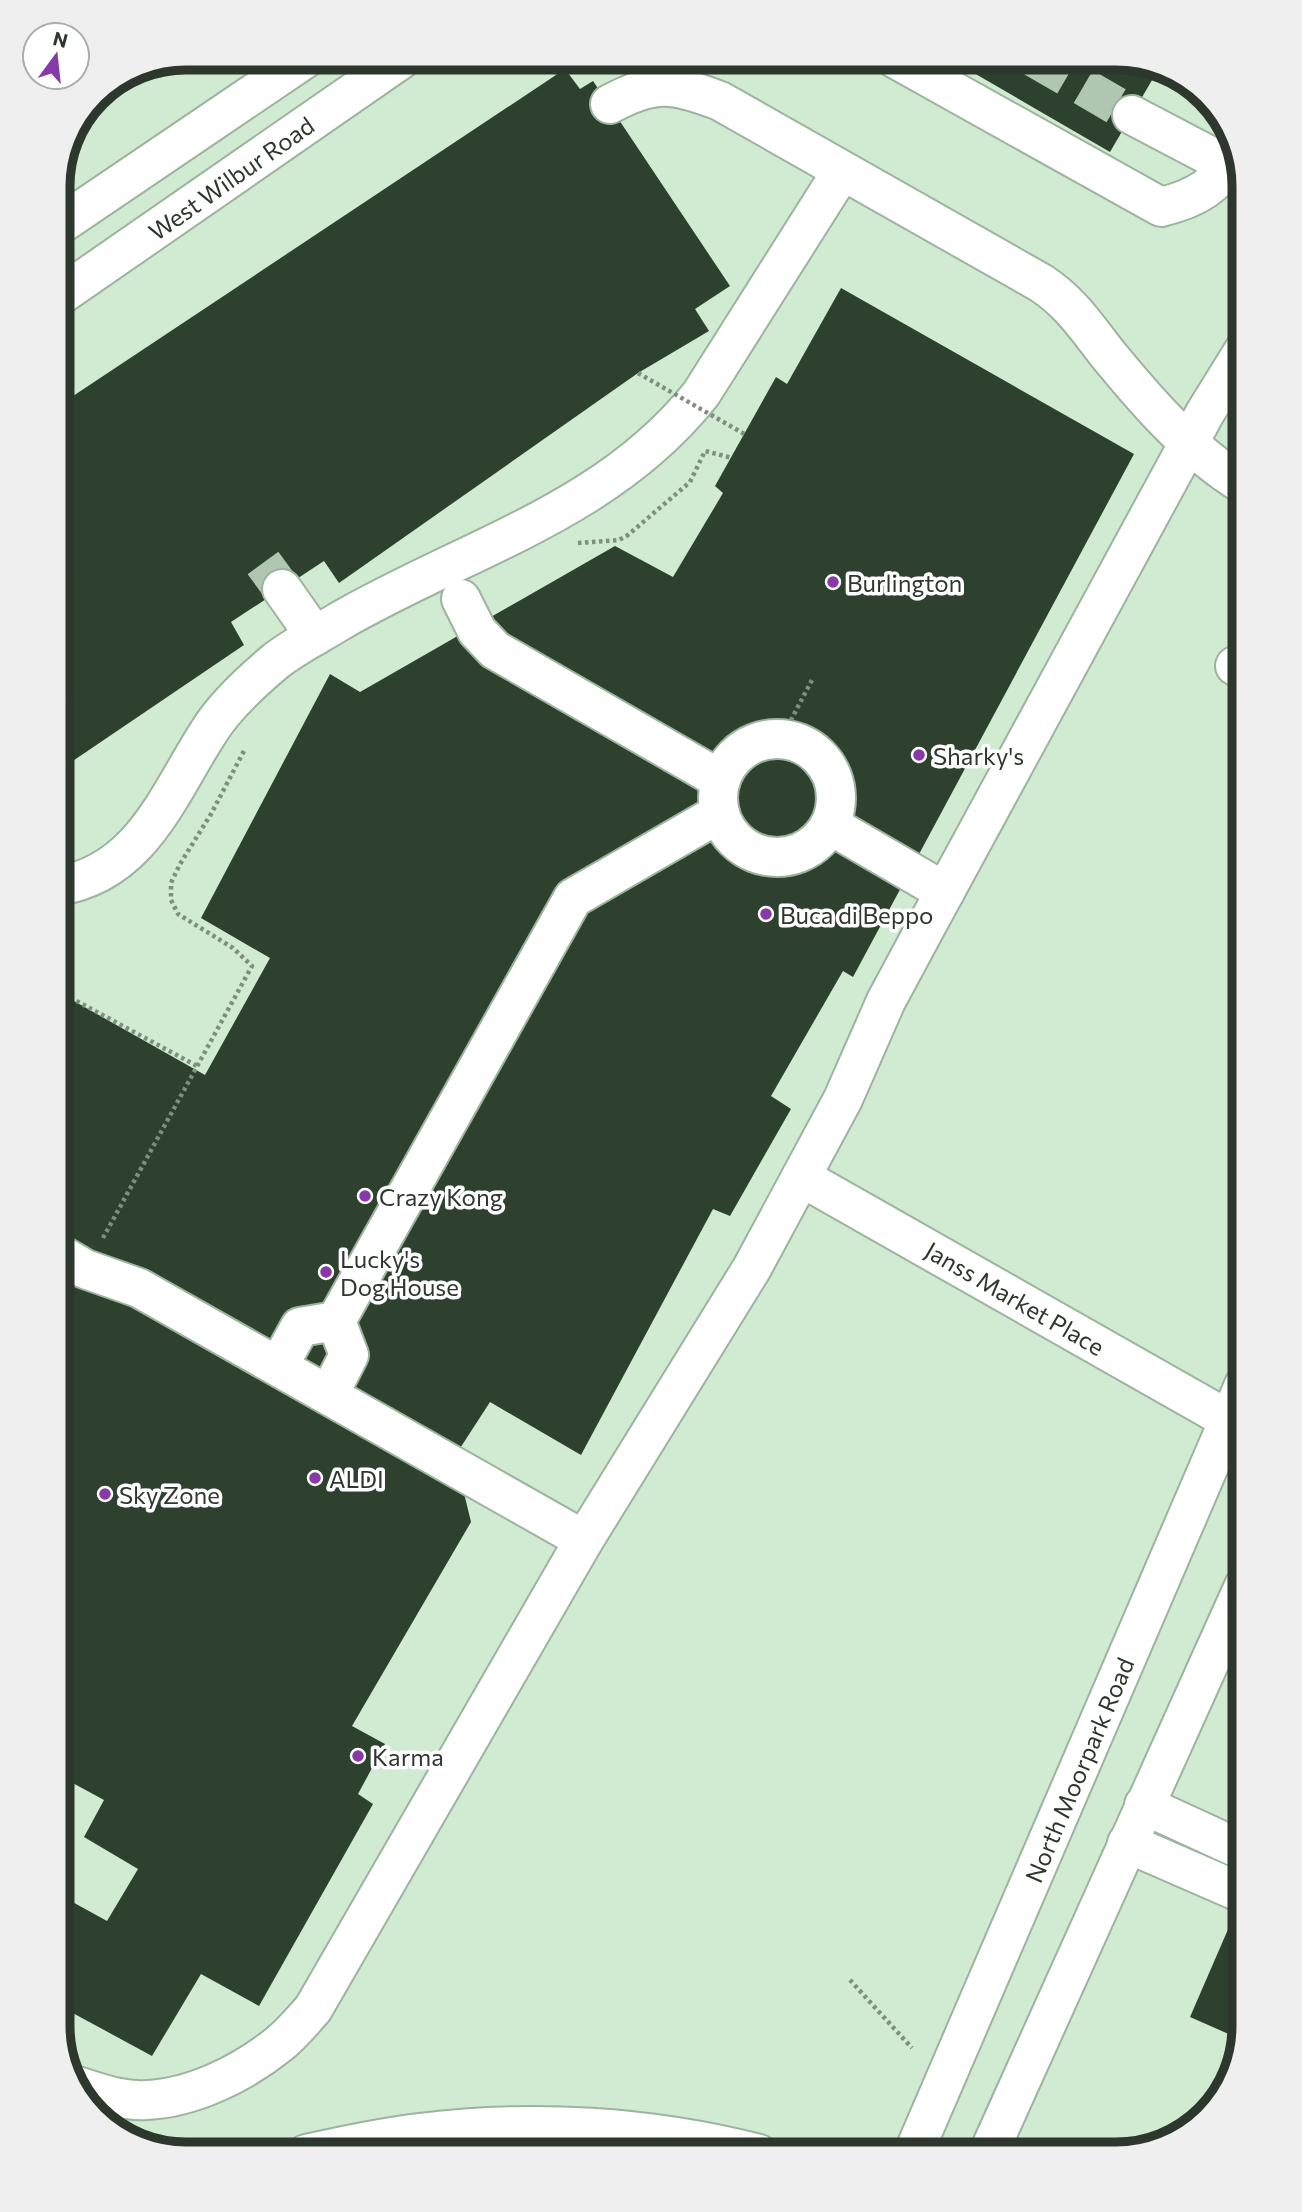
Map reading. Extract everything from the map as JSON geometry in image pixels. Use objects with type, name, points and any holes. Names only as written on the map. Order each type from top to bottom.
[{"type":"street","points":[[70,218],[288,70]]},
{"type":"street","name":"West Wilbur Road","points":[[70,289],[386,70]]},
{"type":"street","points":[[916,70],[1161,206],[1185,201],[1217,183],[1230,165]]},
{"type":"street","points":[[610,104],[638,89],[662,86],[687,88],[720,101],[817,153],[842,171],[1062,297],[1188,444],[1232,478]]},
{"type":"street","points":[[1132,115],[1229,159]]},
{"type":"street","points":[[70,882],[99,873],[131,849],[167,807],[209,731],[242,693],[277,660],[370,604],[561,512],[630,465],[683,416],[701,394],[842,171]]},
{"type":"street","points":[[90,2090],[120,2099],[147,2101],[192,2091],[235,2073],[280,2044],[313,2009],[584,1540],[752,1268],[844,1099],[886,1001],[1188,444],[1232,370]]},
{"type":"street","points":[[282,589],[314,636]]},
{"type":"street","points":[[461,599],[477,631],[495,650],[720,797]]},
{"type":"street","points":[[781,739],[800,744],[816,754],[829,769],[836,797],[830,825],[818,841],[801,852],[781,857],[761,855],[743,846],[728,832],[720,797],[730,763],[744,750],[762,741],[781,739]]},
{"type":"street","points":[[336,1321],[573,898],[720,797]]},
{"type":"street","points":[[830,825],[945,892]]},
{"type":"street","name":"Janss Market Place","points":[[801,1177],[1229,1420]]},
{"type":"street","points":[[72,1261],[139,1289],[279,1365],[450,1467],[584,1540]]},
{"type":"street","points":[[279,1365],[300,1327],[336,1321]]},
{"type":"street","points":[[329,1394],[349,1355],[336,1321]]},
{"type":"street","name":"North Moorpark Road","points":[[919,2142],[1232,1413]]},
{"type":"street","points":[[993,2142],[1232,1612]]},
{"type":"street","points":[[1144,1805],[1232,1845]]},
{"type":"street","points":[[1127,1843],[1232,1889]]},
{"type":"street","points":[[371,2142],[420,2133],[499,2127],[569,2127],[656,2135],[694,2142]]},
{"type":"path","points":[[638,373],[746,435]]},
{"type":"path","points":[[574,544],[619,540],[628,535],[690,482],[705,451],[732,458]]},
{"type":"path","points":[[781,739],[812,680]]},
{"type":"path","points":[[72,1261],[197,1066],[252,966],[233,948],[178,914],[171,900],[172,883],[247,747]]},
{"type":"path","points":[[70,997],[197,1066]]},
{"type":"path","points":[[850,1980],[912,2048]]},
{"type":"building","points":[[563,70],[580,89],[593,81],[730,286],[695,309],[709,331],[638,373],[339,583],[324,561],[231,622],[244,645],[70,763],[70,398]]},
{"type":"building","points":[[969,70],[1123,70],[1154,76],[1110,152]]},
{"type":"building","points":[[841,288],[1134,454],[853,977],[843,971],[771,1096],[791,1109],[730,1216],[713,1209],[581,1455],[490,1402],[455,1456],[471,1522],[352,1726],[385,1744],[358,1794],[373,1804],[259,2006],[201,1974],[152,2056],[70,2012],[70,1901],[107,1921],[138,1869],[84,1837],[104,1800],[70,1782],[70,999],[205,1075],[270,958],[201,918],[330,674],[360,692],[615,546],[673,577],[723,493],[715,486],[776,377],[787,384]]},
{"type":"building","points":[[1232,1920],[1231,2035],[1190,2017]]},
{"type":"tunnel","points":[[1055,70],[1132,115]]},
{"type":"tunnel","points":[[263,563],[282,589]]},
{"type":"place","name":"Burlington","points":[[833,582]]},
{"type":"place","name":"Sharky's","points":[[919,755]]},
{"type":"place","name":"Buca di Beppo","points":[[766,914]]},
{"type":"place","name":"Crazy Kong","points":[[365,1196]]},
{"type":"place","name":"Lucky's Dog House","points":[[326,1272]]},
{"type":"place","name":"ALDI","points":[[315,1478]]},
{"type":"place","name":"Sky Zone","points":[[105,1494]]},
{"type":"place","name":"Karma","points":[[358,1756]]}]
